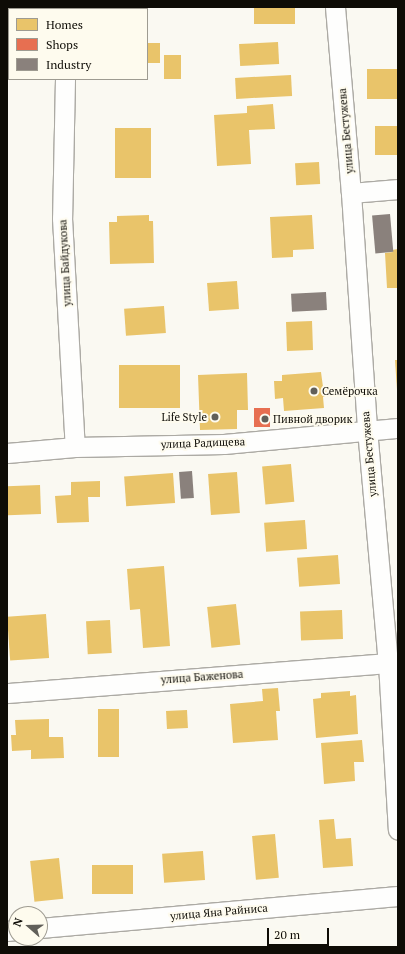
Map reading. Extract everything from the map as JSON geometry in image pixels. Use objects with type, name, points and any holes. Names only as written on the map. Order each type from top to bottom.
[{"type":"street","name":"улица Бестужева","points":[[335,7],[351,193],[367,429],[393,662],[398,830]]},
{"type":"street","name":"улица Байдукова","points":[[65,80],[62,218],[76,447]]},
{"type":"street","points":[[351,193],[398,189]]},
{"type":"street","name":"улица Радищева","points":[[7,453],[76,447],[224,444],[349,433],[367,429],[398,428]]},
{"type":"street","name":"улица Баженова","points":[[7,693],[393,662]]},
{"type":"street","name":"улица Яна Райниса","points":[[48,927],[398,896]]},
{"type":"building: Homes","points":[[254,7],[295,7],[295,24],[254,24]]},
{"type":"building: Homes","points":[[278,42],[279,64],[240,66],[239,44]]},
{"type":"building: Homes","points":[[148,43],[160,43],[160,63],[148,63]]},
{"type":"building: Homes","points":[[164,55],[181,55],[181,79],[164,79]]},
{"type":"building: Homes","points":[[367,69],[398,69],[398,99],[367,99]]},
{"type":"building: Homes","points":[[291,75],[292,96],[236,99],[235,78]]},
{"type":"building: Homes","points":[[273,104],[275,129],[249,130],[251,164],[217,166],[214,115],[247,113],[247,106]]},
{"type":"building: Homes","points":[[375,126],[398,126],[398,155],[375,155]]},
{"type":"building: Homes","points":[[115,128],[151,128],[151,178],[115,178]]},
{"type":"building: Homes","points":[[319,162],[320,184],[296,185],[295,163]]},
{"type":"building: Homes","points":[[149,215],[149,221],[153,221],[154,263],[110,264],[109,222],[117,222],[117,216]]},
{"type":"building: Homes","points":[[312,215],[314,249],[293,250],[293,257],[272,258],[270,217]]},
{"type":"building: Homes","points":[[398,249],[398,288],[387,288],[385,253],[393,252],[392,250]]},
{"type":"building: Homes","points":[[237,281],[239,309],[209,311],[207,283]]},
{"type":"building: Homes","points":[[164,306],[166,333],[126,336],[124,309]]},
{"type":"building: Homes","points":[[312,321],[313,350],[287,351],[286,322]]},
{"type":"building: Homes","points":[[395,360],[398,360],[398,390],[397,390]]},
{"type":"building: Homes","points":[[119,365],[180,365],[180,408],[119,408]]},
{"type":"building: Homes","points":[[321,372],[323,387],[327,387],[328,397],[323,397],[324,408],[284,411],[283,398],[275,399],[274,381],[282,381],[282,375]]},
{"type":"building: Homes","points":[[247,373],[248,410],[237,410],[237,429],[200,430],[198,375]]},
{"type":"building: Homes","points":[[291,464],[294,502],[265,504],[262,467]]},
{"type":"building: Homes","points":[[237,472],[240,513],[211,515],[208,474]]},
{"type":"building: Homes","points":[[173,473],[175,503],[126,506],[124,476]]},
{"type":"building: Homes","points":[[100,481],[100,497],[88,497],[89,522],[57,523],[55,496],[71,495],[71,482]]},
{"type":"building: Homes","points":[[40,485],[41,514],[8,515],[7,486]]},
{"type":"building: Homes","points":[[305,520],[307,549],[266,552],[264,523]]},
{"type":"building: Homes","points":[[338,555],[340,584],[299,587],[297,558]]},
{"type":"building: Homes","points":[[164,566],[170,646],[143,648],[140,609],[130,610],[127,569]]},
{"type":"building: Homes","points":[[236,604],[240,645],[211,648],[207,607]]},
{"type":"building: Homes","points":[[342,610],[343,639],[301,640],[300,611]]},
{"type":"building: Homes","points":[[46,614],[49,658],[10,661],[7,617]]},
{"type":"building: Homes","points":[[110,620],[112,653],[88,654],[86,621]]},
{"type":"building: Homes","points":[[278,688],[280,711],[276,711],[278,740],[233,743],[230,704],[263,701],[262,689]]},
{"type":"building: Homes","points":[[350,691],[350,696],[356,695],[358,734],[316,738],[313,699],[321,698],[321,693]]},
{"type":"building: Homes","points":[[98,709],[119,709],[119,757],[98,757]]},
{"type":"building: Homes","points":[[187,710],[188,728],[167,729],[166,711]]},
{"type":"building: Homes","points":[[49,719],[49,737],[63,737],[64,758],[31,759],[31,750],[12,751],[11,735],[16,735],[15,720]]},
{"type":"building: Homes","points":[[362,740],[364,762],[354,762],[355,781],[324,784],[321,743]]},
{"type":"building: Homes","points":[[334,819],[336,839],[351,838],[353,866],[323,868],[319,820]]},
{"type":"building: Homes","points":[[275,834],[279,878],[256,880],[252,836]]},
{"type":"building: Homes","points":[[203,851],[205,880],[164,883],[162,854]]},
{"type":"building: Homes","points":[[59,858],[63,899],[34,902],[30,861]]},
{"type":"building: Homes","points":[[92,865],[133,865],[133,894],[92,894]]},
{"type":"building: Shops","points":[[254,408],[270,408],[270,427],[254,427]]},
{"type":"building: Industry","points":[[390,214],[393,252],[375,253],[372,216]]},
{"type":"building: Industry","points":[[326,292],[327,310],[292,312],[291,294]]},
{"type":"building: Industry","points":[[192,471],[194,498],[181,499],[179,472]]},
{"type":"place","name":"Семёрочка","points":[[314,391]]},
{"type":"place","name":"Life Style","points":[[215,417]]},
{"type":"place","name":"Пивной дворик","points":[[265,419]]}]
